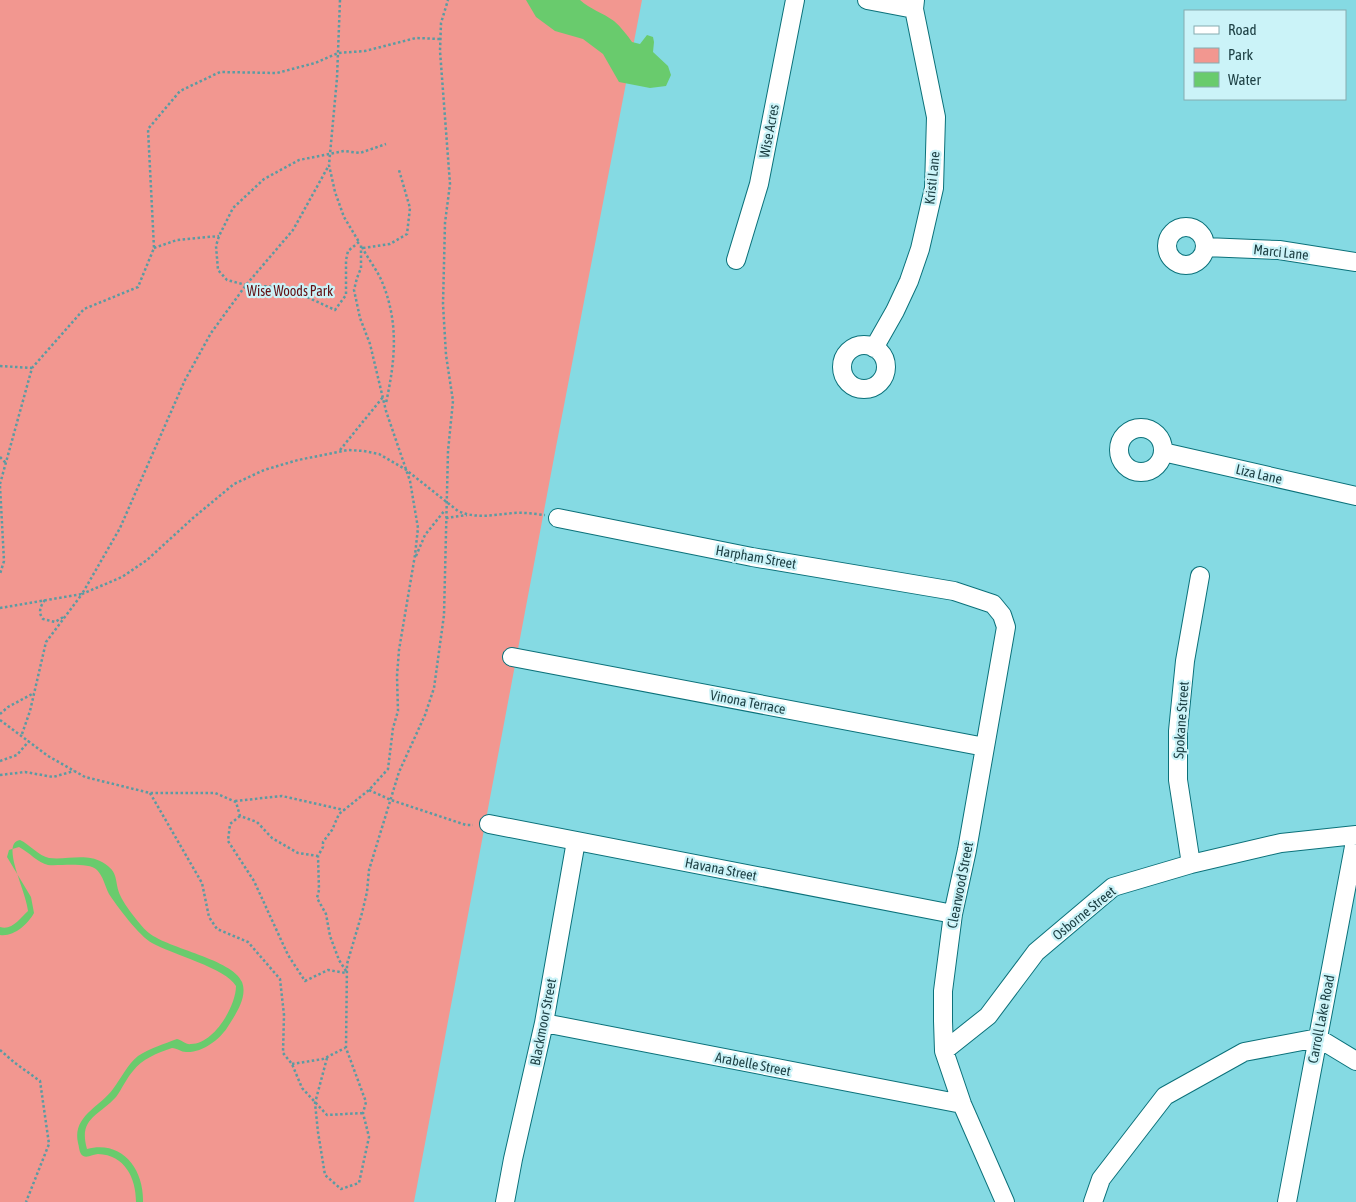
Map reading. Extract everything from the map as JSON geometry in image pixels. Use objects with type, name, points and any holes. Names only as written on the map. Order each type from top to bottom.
[{"type":"street","name":"Wise Acres","points":[[736,260],[759,184],[795,0]]},
{"type":"street","points":[[867,0],[914,4]]},
{"type":"street","name":"Kristi Lane","points":[[874,348],[895,311],[909,280],[920,249],[934,188],[936,117],[914,4]]},
{"type":"street","name":"Marci Lane","points":[[1205,247],[1280,250],[1356,262]]},
{"type":"street","name":"Liza Lane","points":[[1163,452],[1356,496]]},
{"type":"street","name":"Harpham Street","points":[[558,518],[752,557],[954,591]]},
{"type":"street","name":"Spokane Street","points":[[1191,864],[1178,780],[1178,731],[1185,660],[1200,576]]},
{"type":"street","name":"Clearwood Street","points":[[954,591],[993,604],[1002,615],[1006,627],[953,914],[943,991],[944,1051],[972,1131],[1005,1202]]},
{"type":"street","name":"Vinona Terrace","points":[[512,657],[985,747]]},
{"type":"street","name":"Havana Street","points":[[489,824],[953,914]]},
{"type":"street","name":"Osborne Street","points":[[944,1051],[988,1016],[1036,952],[1113,887],[1191,864],[1281,843],[1356,836]]},
{"type":"street","name":"Carroll Lake Road","points":[[1287,1202],[1356,836]]},
{"type":"street","name":"Blackmoor Street","points":[[505,1202],[544,1023],[576,841]]},
{"type":"street","name":"Arabelle Street","points":[[544,1023],[962,1104]]},
{"type":"street","points":[[1093,1202],[1101,1179],[1165,1096],[1244,1052],[1318,1038],[1356,1061]]},
{"type":"path","points":[[340,0],[337,78],[329,165],[335,192],[344,217],[383,282],[391,308],[395,339],[392,372],[385,405]]},
{"type":"path","points":[[326,1058],[315,1103],[318,1132],[325,1175],[341,1189],[359,1183],[369,1137],[363,1113],[366,1102],[346,1048],[347,964],[368,892],[369,870],[390,800],[399,772],[426,715],[434,688],[444,615],[448,451],[453,401],[446,355],[443,304],[445,223],[450,184],[440,39],[441,24],[448,0]]},
{"type":"path","points":[[0,574],[4,561],[0,485],[32,368],[84,309],[138,287],[154,248],[148,129],[180,91],[220,72],[277,74],[316,63],[338,54],[365,50],[416,38],[440,39]]},
{"type":"path","points":[[386,144],[360,152],[344,151],[300,160],[264,179],[233,208],[216,246],[218,270],[227,280],[246,285],[277,287],[308,297],[335,310],[346,295],[346,260],[348,251],[361,245],[390,244],[407,234],[410,208],[399,170]]},
{"type":"path","points":[[22,734],[30,711],[46,642],[82,594],[120,528],[185,380],[211,333],[246,285],[293,230],[329,165]]},
{"type":"path","points":[[154,248],[177,240],[219,236]]},
{"type":"path","points":[[347,973],[339,960],[330,936],[326,914],[317,898],[319,890],[318,856],[323,847],[323,842],[332,830],[339,814],[369,790],[388,769],[393,728],[398,711],[397,676],[399,650],[418,528],[410,481],[385,405],[354,290],[361,268],[361,245]]},
{"type":"path","points":[[0,366],[32,368]]},
{"type":"path","points":[[339,451],[383,397]]},
{"type":"path","points":[[0,608],[82,594],[122,577],[147,560],[234,484],[264,470],[339,451],[364,451],[379,454],[405,469],[458,511],[467,515]]},
{"type":"path","points":[[0,457],[6,463]]},
{"type":"path","points":[[414,559],[425,535],[446,509]]},
{"type":"path","points":[[446,518],[467,515],[489,517],[522,514],[558,518]]},
{"type":"path","points":[[45,600],[40,607],[43,619],[55,622],[70,612]]},
{"type":"path","points":[[0,714],[8,706],[34,693]]},
{"type":"path","points":[[0,720],[22,734],[48,756],[85,777],[150,793],[215,793],[234,801],[282,796],[344,810]]},
{"type":"path","points":[[0,761],[17,755],[30,741]]},
{"type":"path","points":[[0,775],[26,772],[53,777],[74,771]]},
{"type":"path","points":[[369,790],[390,800],[466,825],[489,824]]},
{"type":"path","points":[[150,793],[202,883],[209,917],[217,929],[248,942],[280,979],[284,1015],[283,1053],[292,1064],[302,1088],[326,1115],[363,1113]]},
{"type":"path","points":[[234,801],[240,816],[257,822],[272,838],[298,853],[318,856]]},
{"type":"path","points":[[240,816],[230,824],[228,841],[254,880],[288,955],[304,981],[328,970],[347,973]]},
{"type":"path","points":[[292,1064],[326,1058],[346,1048]]},
{"type":"path","points":[[0,1050],[40,1081],[49,1144],[26,1202]]},
{"type":"green space","name":"Wise Woods Park","points":[[0,0],[642,0],[414,1202],[0,1202]]},
{"type":"water","points":[[526,0],[580,0],[614,21],[632,42],[640,44],[647,35],[653,37],[653,52],[668,66],[671,75],[666,86],[650,88],[619,82],[603,54],[583,39],[555,31],[536,17]]},
{"type":"water","points":[[20,840],[49,858],[83,857],[102,862],[112,870],[121,897],[149,933],[158,939],[226,967],[236,974],[242,982],[243,994],[240,1006],[227,1028],[219,1037],[210,1045],[192,1052],[172,1048],[145,1060],[131,1074],[116,1097],[92,1118],[85,1130],[87,1149],[99,1147],[111,1149],[120,1153],[135,1168],[140,1179],[143,1202],[136,1202],[134,1185],[127,1169],[122,1163],[107,1155],[98,1154],[85,1157],[81,1154],[77,1134],[79,1126],[88,1113],[108,1095],[138,1056],[152,1048],[177,1039],[189,1044],[208,1038],[228,1013],[236,986],[230,979],[210,967],[147,940],[135,928],[109,894],[97,870],[81,865],[48,865],[19,847],[13,849],[15,843]]},
{"type":"water","points":[[13,849],[13,858],[18,875],[7,857],[9,850]]},
{"type":"water","points":[[18,875],[31,897],[34,913],[20,929],[10,934],[0,935],[0,927],[12,926],[28,911]]}]
